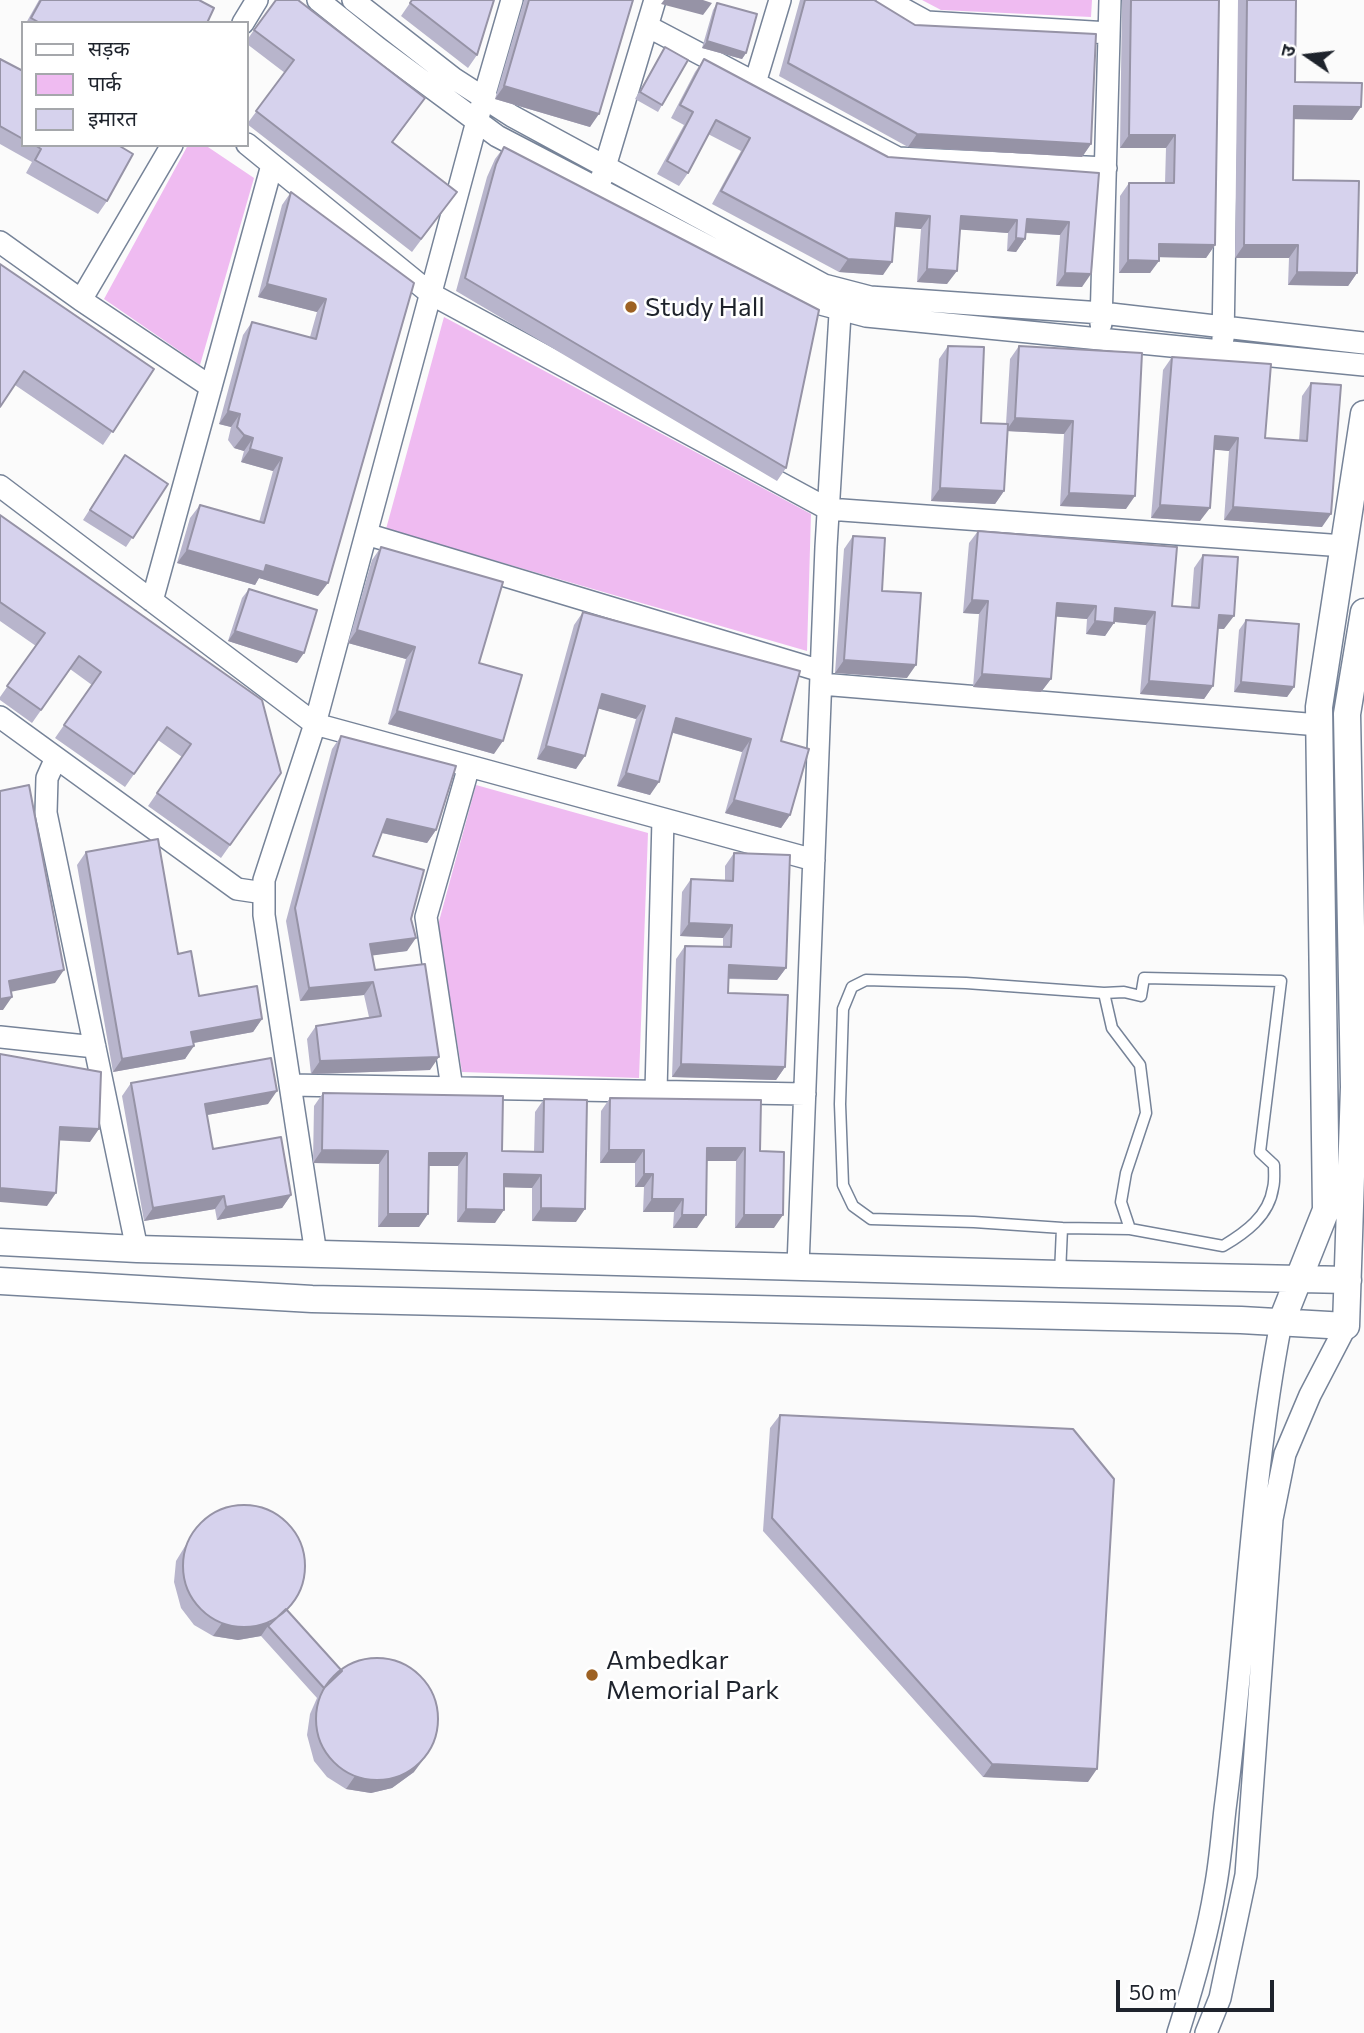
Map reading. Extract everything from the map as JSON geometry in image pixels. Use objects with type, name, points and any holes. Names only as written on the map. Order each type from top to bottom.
[{"type":"street","points":[[244,21],[257,0]]},
{"type":"street","points":[[318,0],[378,48],[497,135],[817,303],[870,297],[1102,313],[1364,343]]},
{"type":"street","points":[[354,0],[453,78],[512,116],[824,285],[866,316],[1364,365]]},
{"type":"street","points":[[316,1254],[264,915],[264,880],[315,724],[512,0]]},
{"type":"street","points":[[599,189],[655,0]]},
{"type":"street","points":[[755,83],[780,0]]},
{"type":"street","points":[[887,0],[927,22],[1109,33]]},
{"type":"street","points":[[1100,341],[1110,0]]},
{"type":"street","points":[[1223,352],[1229,0]]},
{"type":"street","points":[[648,26],[898,158],[1106,168]]},
{"type":"street","points":[[248,145],[431,294],[828,509],[1344,546]]},
{"type":"street","points":[[81,300],[171,147]]},
{"type":"street","points":[[152,601],[272,164]]},
{"type":"street","points":[[0,242],[211,387]]},
{"type":"street","points":[[798,1266],[828,509],[841,299]]},
{"type":"street","points":[[1178,2033],[1197,1973],[1215,1889],[1233,1747],[1269,1384],[1281,1323],[1326,1210],[1319,707],[1364,414]]},
{"type":"street","points":[[0,486],[315,724],[814,860]]},
{"type":"street","points":[[366,534],[821,678],[1319,725]]},
{"type":"street","points":[[1206,2033],[1220,1998],[1246,1875],[1274,1506],[1285,1454],[1310,1395],[1352,1313],[1348,1280],[1354,1087],[1347,714],[1364,612]]},
{"type":"street","points":[[0,717],[237,889],[264,893]]},
{"type":"street","points":[[56,758],[47,778],[46,813],[137,1250]]},
{"type":"street","points":[[452,1088],[426,917],[469,766]]},
{"type":"street","points":[[656,1091],[663,819]]},
{"type":"street","points":[[0,1037],[95,1047]]},
{"type":"street","points":[[290,1086],[805,1094]]},
{"type":"street","points":[[0,1242],[137,1250],[1348,1280]]},
{"type":"street","points":[[0,1281],[312,1298],[1281,1323],[1352,1313]]},
{"type":"lane","points":[[1144,978],[1281,981],[1260,1152],[1273,1165],[1273,1188],[1266,1210],[1241,1236],[1223,1246],[1130,1229],[1062,1228],[871,1219],[853,1206],[843,1185],[840,1104],[843,1009],[852,987],[866,980],[966,983],[1104,993],[1124,992],[1141,996],[1144,978]]},
{"type":"lane","points":[[1104,993],[1112,1028],[1140,1065],[1146,1113],[1126,1173],[1121,1202],[1130,1229]]},
{"type":"lane","points":[[1060,1274],[1062,1228]]},
{"type":"green space","points":[[922,0],[1092,0],[1091,17],[941,10]]},
{"type":"green space","points":[[187,147],[208,147],[254,178],[200,365],[104,299]]},
{"type":"green space","points":[[444,317],[811,514],[807,651],[386,529]]},
{"type":"green space","points":[[476,785],[648,833],[639,1078],[462,1072],[438,925]]},
{"type":"building","points":[[41,0],[199,0],[214,8],[208,21],[36,21],[31,18]]},
{"type":"building","points":[[276,0],[298,0],[425,98],[392,142],[457,192],[421,239],[256,111],[294,60],[254,30]]},
{"type":"building","points":[[412,0],[494,0],[477,55],[410,3]]},
{"type":"building","points":[[529,0],[633,0],[599,114],[504,86]]},
{"type":"building","points":[[805,0],[874,0],[915,25],[1096,34],[1091,144],[917,134],[788,63]]},
{"type":"building","points":[[1131,0],[1219,0],[1215,245],[1159,244],[1159,261],[1128,260],[1129,183],[1174,183],[1175,135],[1129,135]]},
{"type":"building","points":[[1247,0],[1296,0],[1295,82],[1362,83],[1361,107],[1294,106],[1293,180],[1359,181],[1357,273],[1297,272],[1298,245],[1244,245]]},
{"type":"building","points":[[717,3],[757,14],[746,53],[707,41]]},
{"type":"building","points":[[665,47],[688,60],[662,105],[640,92]]},
{"type":"building","points":[[0,59],[21,70],[21,138],[0,126]]},
{"type":"building","points":[[704,59],[888,157],[1099,173],[1091,274],[1065,273],[1069,222],[1027,219],[1025,239],[1016,238],[1017,220],[961,216],[957,271],[927,269],[930,216],[896,213],[892,262],[848,259],[721,191],[750,138],[716,120],[688,173],[667,161],[693,112],[680,105]]},
{"type":"building","points":[[38,147],[121,147],[133,154],[107,201],[35,160],[41,149]]},
{"type":"building","name":"Study Hall","points":[[504,147],[819,310],[786,468],[465,278],[496,164]]},
{"type":"building","points":[[291,192],[414,283],[328,583],[266,565],[264,572],[187,550],[200,505],[264,523],[282,458],[250,449],[253,438],[244,435],[237,427],[240,414],[228,411],[252,322],[316,339],[326,299],[267,284]]},
{"type":"building","points":[[0,264],[154,369],[113,432],[24,371],[0,407]]},
{"type":"building","points":[[948,346],[984,347],[981,423],[1008,424],[1004,491],[940,488]]},
{"type":"building","points":[[1019,346],[1142,353],[1135,496],[1069,493],[1073,421],[1015,418]]},
{"type":"building","points":[[1172,357],[1271,364],[1265,438],[1307,441],[1311,383],[1341,385],[1331,514],[1233,507],[1238,438],[1215,436],[1210,508],[1160,505]]},
{"type":"building","points":[[125,455],[168,484],[133,538],[90,510]]},
{"type":"building","points":[[0,515],[262,700],[281,773],[230,845],[157,793],[191,744],[167,727],[134,774],[64,725],[101,672],[79,656],[41,710],[7,686],[45,633],[0,602]]},
{"type":"building","points":[[978,531],[1177,547],[1172,606],[1199,608],[1203,555],[1238,557],[1234,616],[1219,615],[1213,686],[1149,681],[1155,612],[1115,608],[1114,623],[1095,621],[1096,606],[1057,603],[1051,679],[982,674],[988,601],[972,600]]},
{"type":"building","points":[[853,536],[885,538],[882,591],[921,593],[916,665],[844,660]]},
{"type":"building","points":[[381,547],[503,582],[479,663],[522,675],[503,741],[397,711],[415,647],[357,630]]},
{"type":"building","points":[[249,589],[317,610],[304,653],[235,631]]},
{"type":"building","points":[[583,612],[800,671],[781,741],[809,749],[790,815],[734,800],[751,739],[676,718],[659,782],[626,773],[645,706],[602,694],[585,756],[546,746]]},
{"type":"building","points":[[1246,620],[1299,624],[1294,687],[1241,682]]},
{"type":"building","points":[[341,736],[456,766],[436,830],[387,819],[373,856],[424,870],[411,919],[416,938],[370,944],[375,970],[425,964],[439,1057],[320,1061],[316,1026],[381,1016],[373,982],[309,988],[295,908]]},
{"type":"building","points":[[29,785],[64,970],[9,981],[12,997],[0,999],[0,791]]},
{"type":"building","points":[[158,839],[178,954],[191,951],[199,996],[257,986],[262,1019],[191,1032],[194,1046],[122,1059],[86,852]]},
{"type":"building","points":[[734,853],[790,855],[786,968],[729,965],[728,993],[788,995],[785,1067],[681,1064],[685,946],[731,947],[732,925],[689,923],[691,879],[733,881]]},
{"type":"building","points":[[0,1054],[101,1072],[99,1129],[60,1127],[56,1193],[0,1188]]},
{"type":"building","points":[[271,1058],[277,1091],[205,1104],[213,1149],[281,1137],[291,1195],[226,1207],[224,1196],[153,1208],[131,1083]]},
{"type":"building","points":[[323,1093],[503,1096],[502,1151],[543,1152],[544,1099],[587,1100],[585,1209],[541,1208],[541,1175],[504,1174],[504,1210],[466,1209],[467,1153],[429,1153],[428,1214],[388,1214],[388,1151],[322,1150]]},
{"type":"building","points":[[610,1098],[761,1100],[760,1151],[784,1152],[783,1215],[744,1215],[745,1148],[707,1148],[706,1215],[682,1215],[683,1199],[652,1199],[653,1174],[644,1174],[644,1150],[609,1150]]},
{"type":"building","points":[[780,1415],[1073,1429],[1114,1479],[1097,1769],[992,1764],[772,1518]]},
{"type":"building","points":[[244,1505],[267,1510],[287,1523],[300,1543],[305,1566],[300,1589],[287,1609],[267,1622],[244,1627],[221,1622],[201,1609],[188,1589],[183,1566],[188,1543],[201,1523],[221,1510]]},
{"type":"building","points":[[286,1609],[342,1671],[324,1688],[268,1626]]},
{"type":"building","points":[[377,1658],[400,1663],[420,1676],[433,1696],[438,1719],[433,1742],[420,1762],[400,1775],[377,1780],[354,1775],[334,1762],[321,1742],[316,1719],[321,1696],[334,1676],[354,1663]]},
{"type":"place","name":"Study Hall","points":[[631,307]]},
{"type":"place","name":"Ambedkar Memorial Park","points":[[592,1675]]}]
